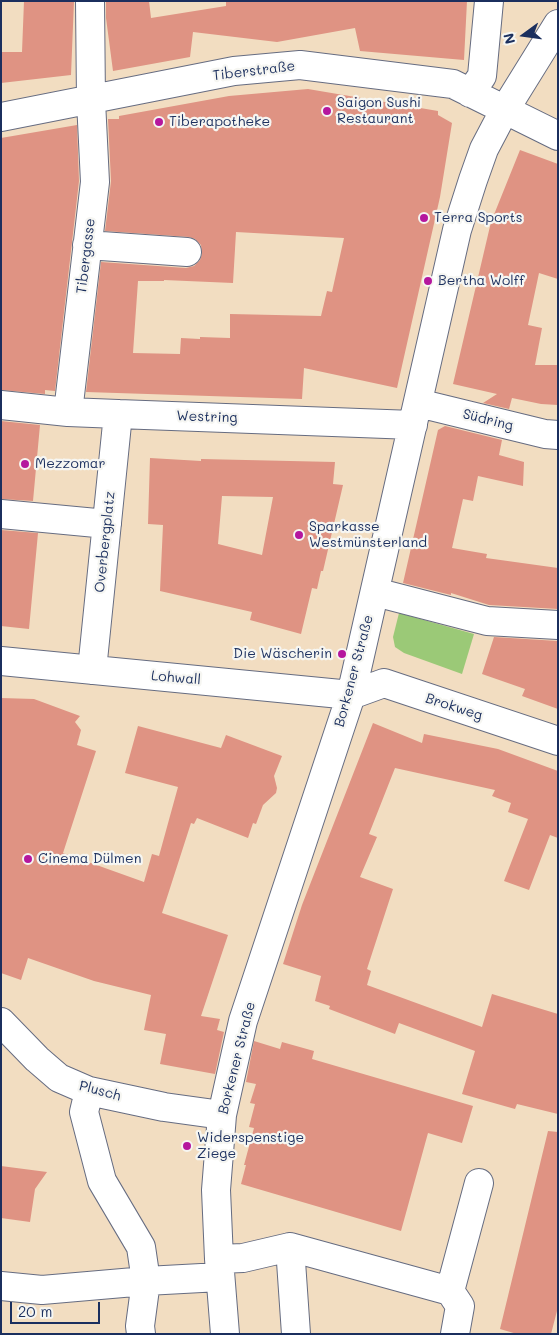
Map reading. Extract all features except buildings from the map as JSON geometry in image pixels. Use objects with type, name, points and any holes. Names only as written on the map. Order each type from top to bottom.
[{"type":"street","name":"Tibergasse","points":[[68,412],[95,182],[91,101],[90,1]]},
{"type":"street","points":[[470,93],[482,76],[489,1]]},
{"type":"street","name":"Borkener Straße","points":[[225,1334],[216,1190],[222,1115],[243,1021],[351,694],[457,230],[472,180],[484,149],[504,111],[558,24]]},
{"type":"street","name":"Tiberstraße","points":[[1,118],[234,72],[300,65],[453,84],[504,111],[558,136]]},
{"type":"street","points":[[87,245],[187,252]]},
{"type":"street","name":"Westring","points":[[1,405],[68,412],[118,414],[416,414]]},
{"type":"street","name":"Overbergplatz","points":[[92,670],[118,414]]},
{"type":"street","name":"Südring","points":[[416,414],[545,434],[558,434]]},
{"type":"street","points":[[1,514],[107,524]]},
{"type":"street","points":[[375,592],[487,621],[558,625]]},
{"type":"street","name":"Lohwall","points":[[1,661],[351,694]]},
{"type":"street","name":"Brokweg","points":[[351,694],[384,683],[558,741]]},
{"type":"street","name":"Plusch","points":[[1,1022],[37,1060],[59,1078],[89,1091],[222,1115]]},
{"type":"street","points":[[89,1091],[84,1112],[102,1181],[141,1247],[146,1281],[140,1326],[141,1334]]},
{"type":"street","points":[[450,1291],[479,1183]]},
{"type":"street","points":[[1,1286],[42,1290],[146,1281],[220,1268],[243,1258],[290,1247],[450,1291],[460,1306],[455,1334]]},
{"type":"street","points":[[290,1247],[296,1334]]},
{"type":"green space","points":[[399,613],[474,634],[462,674],[404,653],[395,647],[393,637]]},
{"type":"place","name":"Saigon Sushi Restaurant","points":[[327,111]]},
{"type":"place","name":"Tiberapotheke","points":[[159,122]]},
{"type":"place","name":"Terra Sports","points":[[424,218]]},
{"type":"place","name":"Bertha Wolff","points":[[428,281]]},
{"type":"place","name":"Mezzomar","points":[[25,464]]},
{"type":"place","name":"Sparkasse Westmünsterland","points":[[299,535]]},
{"type":"place","name":"Die Wäscherin","points":[[342,654]]},
{"type":"place","name":"Cinema Dülmen","points":[[28,859]]},
{"type":"place","name":"Widerspenstige Ziege","points":[[187,1146]]}]
